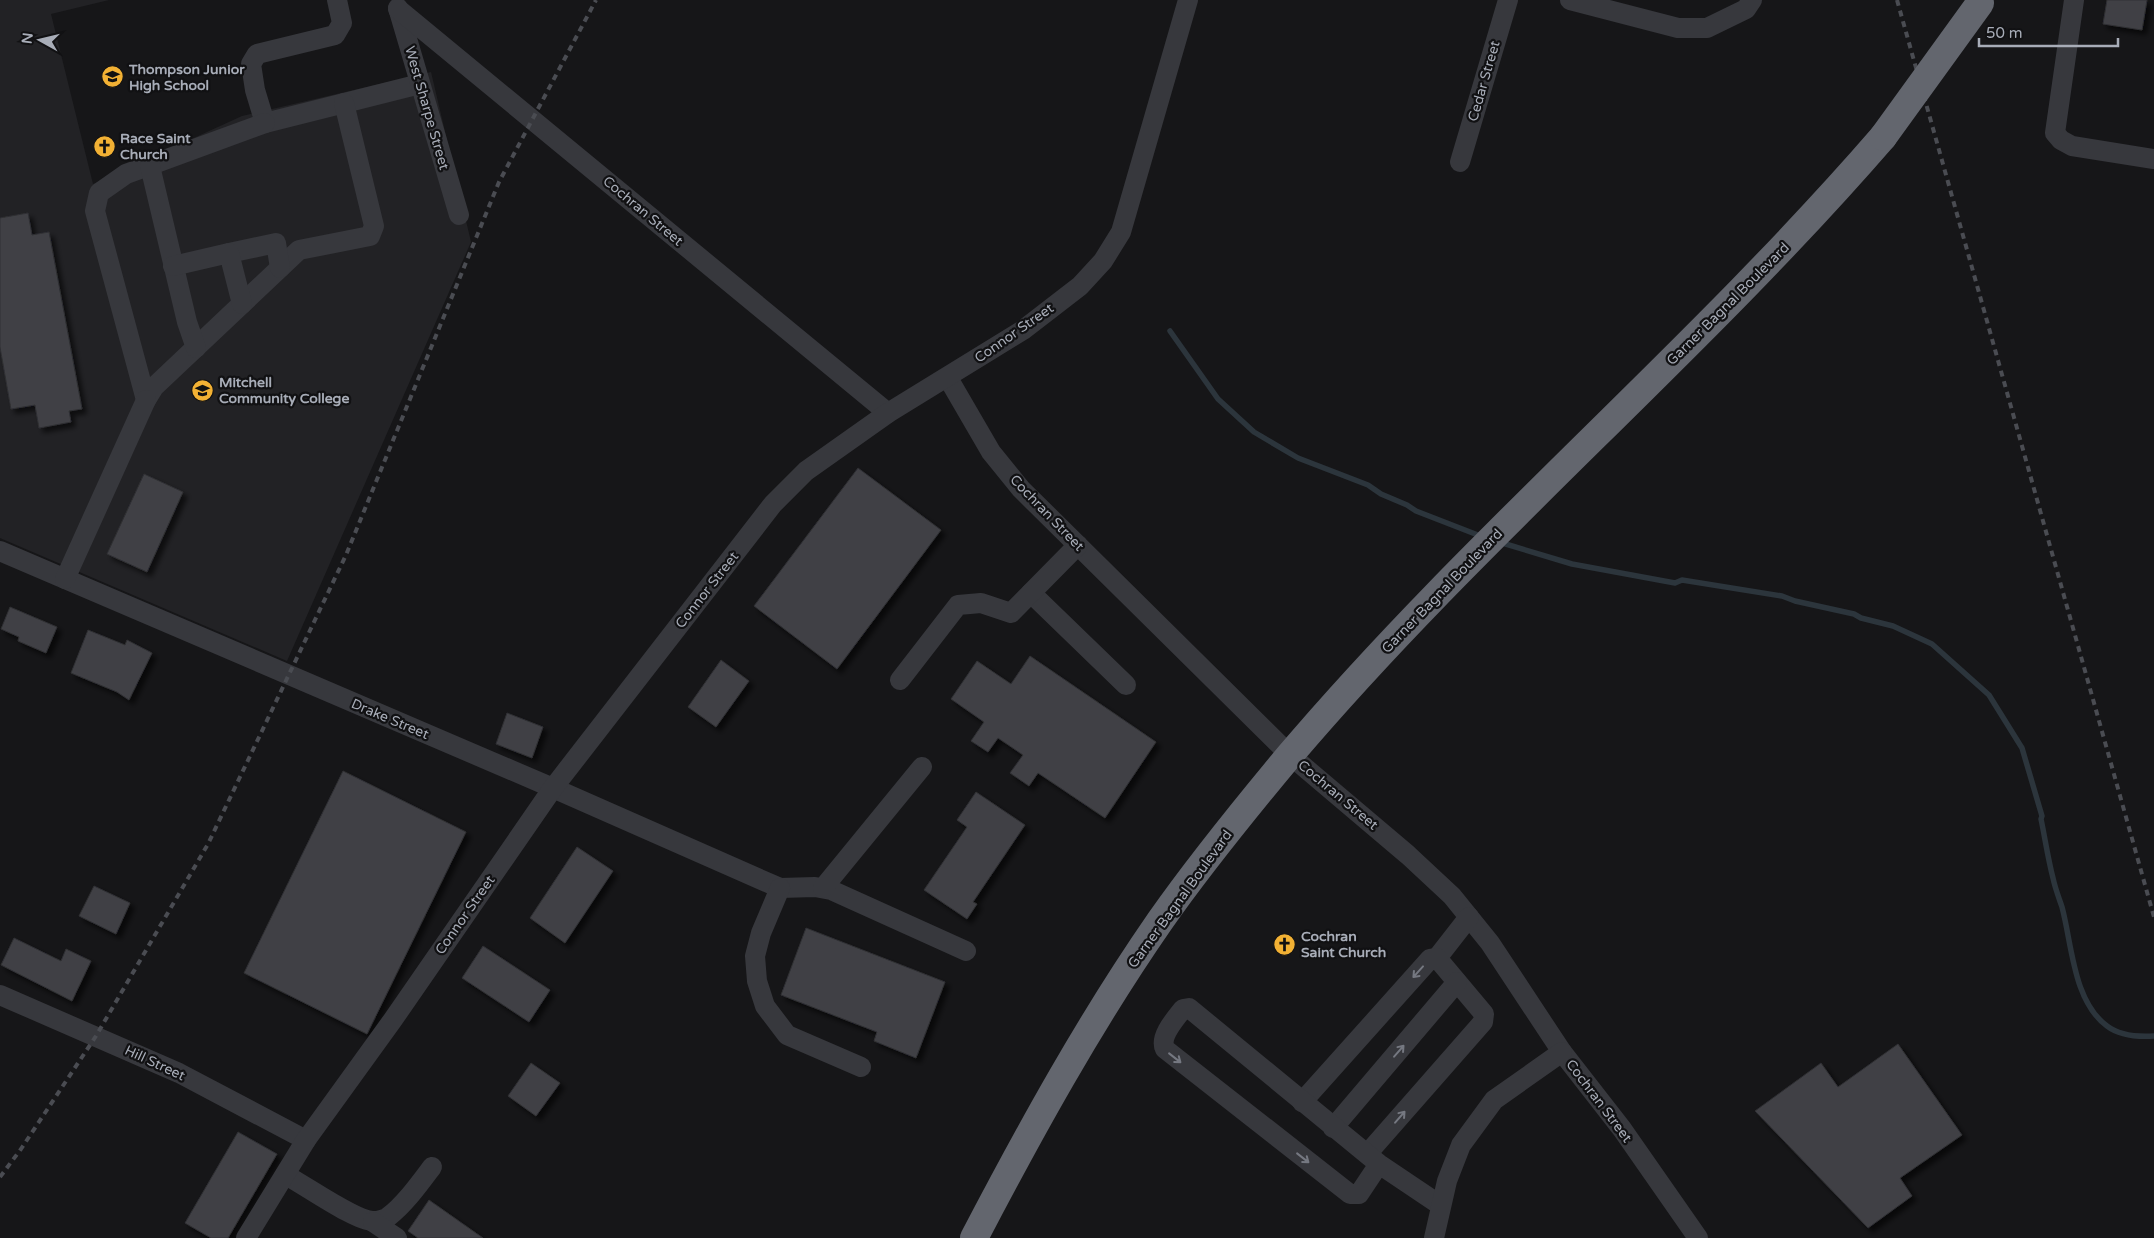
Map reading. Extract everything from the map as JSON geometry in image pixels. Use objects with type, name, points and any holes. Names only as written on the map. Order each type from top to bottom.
[{"type":"highway","name":"Garner Bagnal Boulevard","points":[[974,1238],[1053,1090],[1155,929],[1224,836],[1290,755],[1364,671],[1484,546],[1770,262],[1840,187],[1883,137],[1981,2]]},
{"type":"street","points":[[265,122],[255,90],[251,64],[257,54],[335,35],[342,23],[337,0]]},
{"type":"street","name":"Connor Street","points":[[246,1238],[306,1140],[553,788],[774,504],[806,471],[888,414],[1023,330],[1080,286],[1104,261],[1121,232],[1188,0]]},
{"type":"street","name":"Cedar Street","points":[[1460,162],[1508,0]]},
{"type":"street","points":[[1570,0],[1678,28],[1707,28],[1746,9],[1752,0]]},
{"type":"street","points":[[2074,0],[2055,133],[2061,140],[2072,146],[2154,159]]},
{"type":"street","name":"Cochran Street","points":[[397,5],[888,414]]},
{"type":"street","name":"West Sharpe Street","points":[[397,5],[458,215]]},
{"type":"street","points":[[146,400],[95,211],[99,193],[126,174],[265,122],[420,84]]},
{"type":"street","points":[[65,579],[146,400],[154,387],[299,250],[370,236],[374,226],[344,103]]},
{"type":"street","points":[[150,166],[196,348]]},
{"type":"street","points":[[174,266],[276,243],[280,268]]},
{"type":"street","points":[[229,253],[242,304]]},
{"type":"street","name":"Cochran Street","points":[[948,378],[991,452],[1021,489],[1290,755],[1408,855],[1452,896],[1490,943],[1562,1052],[1622,1129],[1698,1238]]},
{"type":"street","points":[[900,680],[958,605],[980,603],[1012,613],[1078,545]]},
{"type":"street","name":"Drake Street","points":[[0,551],[553,788],[780,888]]},
{"type":"street","points":[[1031,593],[1126,685]]},
{"type":"street","points":[[823,888],[922,767]]},
{"type":"street","points":[[861,1067],[787,1035],[765,1006],[757,981],[754,956],[761,933],[780,888],[815,887],[831,890],[966,951]]},
{"type":"street","points":[[1302,1102],[1430,959],[1438,958],[1469,917]]},
{"type":"street","points":[[1438,958],[1484,1014],[1483,1022],[1374,1159],[1359,1194],[1350,1194],[1165,1049],[1163,1042],[1176,1018],[1183,1009],[1189,1008],[1333,1128],[1374,1159],[1440,1205]]},
{"type":"street","points":[[1333,1128],[1457,982]]},
{"type":"street","name":"Hill Street","points":[[0,995],[179,1073],[306,1140]]},
{"type":"street","points":[[1434,1238],[1440,1205],[1461,1144],[1494,1100],[1562,1052]]},
{"type":"street","points":[[373,1222],[388,1218],[432,1167]]},
{"type":"street","points":[[285,1174],[302,1182],[358,1217],[373,1222],[398,1238]]},
{"type":"shaded area","name":"Mitchell Community College","points":[[0,0],[109,0],[51,14],[93,184],[242,116],[431,72],[471,242],[287,661],[0,538]]},
{"type":"building","points":[[2107,0],[2147,0],[2142,30],[2103,24]]},
{"type":"building","points":[[28,213],[32,235],[49,232],[82,409],[69,411],[71,422],[39,428],[35,405],[11,409],[0,347],[0,218]]},
{"type":"building","points":[[858,468],[941,530],[837,669],[754,606]]},
{"type":"building","points":[[144,474],[183,492],[147,572],[107,554]]},
{"type":"building","points":[[10,607],[57,627],[46,653],[18,641],[19,637],[1,629]]},
{"type":"building","points":[[88,630],[125,645],[127,640],[152,653],[129,700],[117,692],[71,673]]},
{"type":"building","points":[[1030,656],[1156,742],[1105,818],[1038,773],[1029,786],[1010,773],[1023,755],[998,738],[988,752],[971,741],[984,722],[951,699],[977,661],[1011,684]]},
{"type":"building","points":[[721,660],[749,681],[716,727],[688,707]]},
{"type":"building","points":[[507,713],[543,727],[532,758],[496,744]]},
{"type":"building","points":[[343,771],[466,832],[367,1034],[244,973]]},
{"type":"building","points":[[976,792],[1025,825],[973,902],[977,904],[967,919],[924,890],[967,827],[957,820]]},
{"type":"building","points":[[577,847],[613,871],[565,943],[530,918]]},
{"type":"building","points":[[94,886],[130,903],[116,934],[79,916]]},
{"type":"building","points":[[806,928],[945,982],[916,1058],[874,1041],[877,1032],[781,995]]},
{"type":"building","points":[[14,938],[61,961],[66,949],[91,961],[72,1001],[1,965]]},
{"type":"building","points":[[483,946],[550,990],[529,1022],[462,978]]},
{"type":"building","points":[[1898,1044],[1962,1135],[1900,1178],[1912,1196],[1868,1228],[1755,1111],[1821,1063],[1838,1087]]},
{"type":"building","points":[[531,1063],[560,1083],[536,1116],[508,1096]]},
{"type":"building","points":[[238,1132],[277,1154],[228,1238],[211,1238],[185,1223]]},
{"type":"building","points":[[429,1200],[483,1238],[418,1238],[408,1231]]},
{"type":"waterway","points":[[1170,331],[1218,399],[1254,432],[1298,458],[1368,485],[1381,494],[1416,511],[1483,537]]},
{"type":"waterway","points":[[1499,542],[1572,564],[1675,583],[1682,580],[1782,596],[1893,626],[1932,644],[1989,695],[2022,748],[2042,816],[2050,863],[2080,987],[2087,1002],[2096,1015],[2112,1029],[2129,1035],[2154,1036]]},
{"type":"railway","points":[[0,1177],[21,1149],[96,1036],[208,844],[346,555],[499,182],[596,0]]},
{"type":"railway","points":[[1897,0],[2154,917]]},
{"type":"place","name":"Thompson Junior High School","points":[[113,77]]},
{"type":"place","name":"Race Saint Church","points":[[104,146]]},
{"type":"place","name":"Mitchell Community College","points":[[203,390]]},
{"type":"place","name":"Cochran Saint Church","points":[[1285,944]]}]
